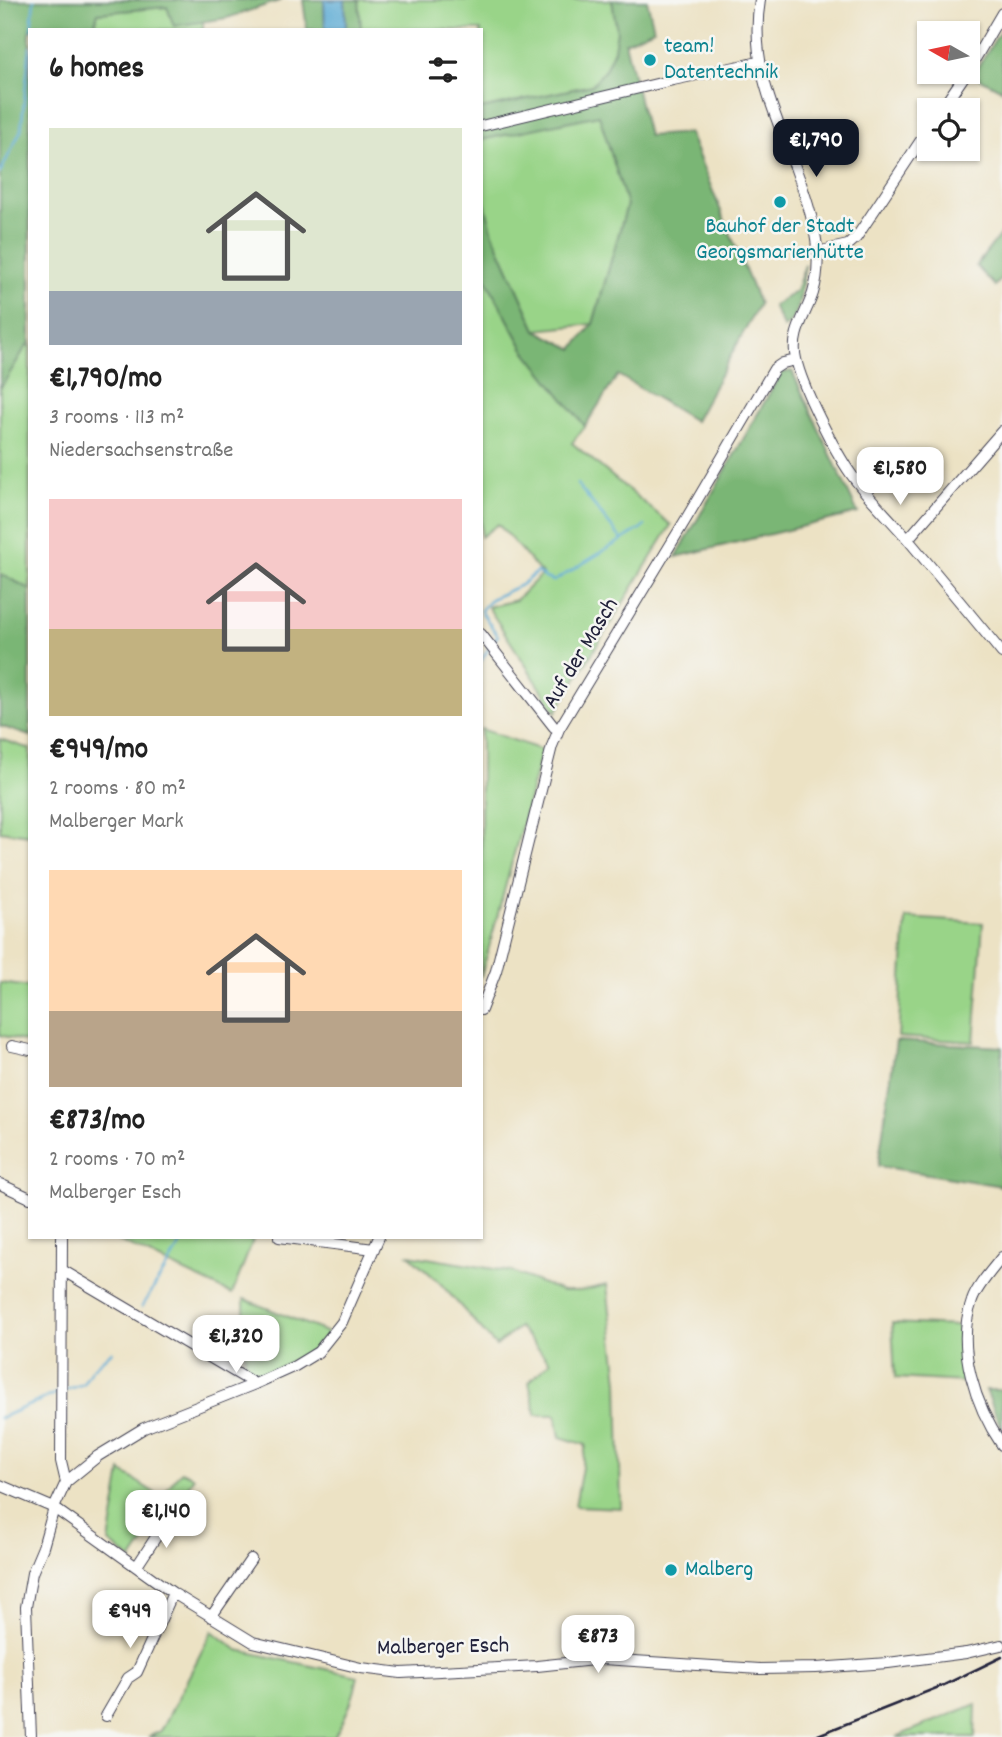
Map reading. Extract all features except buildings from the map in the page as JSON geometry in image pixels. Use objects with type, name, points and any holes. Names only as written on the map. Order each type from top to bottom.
[{"type":"street","points":[[760,0],[756,40],[764,86],[804,190],[813,221],[817,252],[816,279],[795,339],[796,360],[816,410],[851,474],[1002,653]]},
{"type":"street","points":[[980,49],[1002,13]]},
{"type":"street","points":[[483,126],[673,79],[759,62]]},
{"type":"street","points":[[817,252],[848,245],[856,238],[917,146]]},
{"type":"street","name":"Auf der Masch","points":[[483,1005],[496,971],[552,747],[559,729],[774,369],[783,363],[796,360]]},
{"type":"street","points":[[908,539],[1002,430]]},
{"type":"street","points":[[483,637],[554,727],[559,729]]},
{"type":"street","points":[[12,1046],[28,1050]]},
{"type":"street","points":[[0,1184],[28,1197]]},
{"type":"street","points":[[62,1239],[61,1461],[66,1482]]},
{"type":"street","points":[[295,1239],[374,1249]]},
{"type":"street","points":[[31,1737],[26,1607],[32,1573],[54,1508],[66,1482],[99,1456],[144,1428],[255,1384],[318,1352],[342,1322],[378,1239]]},
{"type":"street","points":[[1002,1257],[972,1299],[965,1335],[972,1383],[982,1410],[1002,1445]]},
{"type":"street","points":[[62,1270],[255,1384]]},
{"type":"street","name":"Malberger Esch","points":[[0,1485],[54,1508],[173,1593],[253,1642],[361,1668],[401,1673],[537,1666],[603,1659],[760,1669],[816,1668],[888,1663],[966,1653],[1002,1643]]},
{"type":"street","points":[[137,1566],[169,1517]]},
{"type":"street","points":[[211,1617],[250,1559]]},
{"type":"street","points":[[106,1716],[128,1678],[137,1672],[173,1593]]},
{"type":"green space","points":[[0,0],[282,0],[227,18],[174,26],[167,7],[98,13],[94,28],[28,28],[28,345],[0,389]]},
{"type":"green space","points":[[303,0],[324,0],[325,28],[307,28]]},
{"type":"green space","points":[[345,0],[359,0],[361,28],[346,28]]},
{"type":"green space","points":[[359,0],[612,0],[617,31],[614,50],[605,70],[592,85],[483,109],[483,28],[361,28]]},
{"type":"green space","points":[[612,0],[647,0],[654,29],[625,42],[648,136],[689,133],[759,304],[695,421],[618,375],[585,426],[524,349],[483,274],[483,197],[493,234],[536,330],[573,349],[593,324],[627,205],[599,115],[483,140],[483,109],[592,85],[605,70],[614,50],[617,31]]},
{"type":"green space","points":[[167,7],[174,26],[203,21],[203,28],[94,28],[98,13]]},
{"type":"green space","points":[[1002,28],[1002,90],[980,79],[980,64]]},
{"type":"green space","points":[[599,114],[627,205],[593,324],[536,330],[493,234],[483,197],[483,140]]},
{"type":"green space","points":[[1002,232],[1002,278],[995,286],[976,266]]},
{"type":"green space","points":[[805,265],[798,308],[784,328],[773,306],[796,291]]},
{"type":"green space","points":[[483,274],[524,349],[585,426],[572,443],[671,525],[556,712],[488,607],[516,600],[542,574],[498,524],[483,535]]},
{"type":"green space","points":[[28,345],[28,588],[3,575],[0,579],[0,389]]},
{"type":"green space","points":[[792,371],[858,513],[676,557],[781,373]]},
{"type":"green space","points":[[3,575],[28,588],[28,735],[0,726],[0,579]]},
{"type":"green space","points":[[483,730],[542,750],[483,970]]},
{"type":"green space","points":[[0,739],[28,748],[28,835],[0,831]]},
{"type":"green space","points":[[906,918],[983,923],[974,1042],[898,1037]]},
{"type":"green space","points":[[0,983],[28,987],[28,1042],[0,1035]]},
{"type":"green space","points":[[896,1041],[1002,1047],[1002,1186],[878,1166]]},
{"type":"green space","points":[[115,1239],[253,1240],[232,1294]]},
{"type":"green space","points":[[409,1255],[512,1272],[562,1291],[580,1291],[607,1285],[618,1381],[621,1508],[575,1506],[586,1445],[560,1437],[556,1415],[536,1415],[529,1382],[550,1362],[519,1327],[496,1346],[440,1283]]},
{"type":"green space","points":[[244,1299],[328,1333],[311,1351],[257,1379],[245,1368]]},
{"type":"green space","points":[[892,1323],[958,1326],[963,1382],[895,1378]]},
{"type":"green space","points":[[986,1390],[1002,1390],[1002,1430]]},
{"type":"green space","points":[[121,1471],[161,1497],[181,1471],[194,1477],[172,1511],[165,1511],[132,1560],[109,1542]]},
{"type":"green space","points":[[212,1631],[238,1650],[358,1676],[349,1708],[334,1737],[148,1737],[161,1731]]},
{"type":"green space","points":[[976,1704],[975,1737],[896,1737]]},
{"type":"water","points":[[324,0],[345,0],[346,28],[325,28]]},
{"type":"waterway","points":[[31,28],[34,0]]},
{"type":"waterway","points":[[0,173],[21,130],[28,65]]},
{"type":"waterway","points":[[577,484],[622,540]]},
{"type":"waterway","points":[[483,608],[491,599],[521,585],[537,572],[554,581],[645,526]]},
{"type":"waterway","points":[[483,614],[498,636],[492,642]]},
{"type":"waterway","points":[[483,658],[489,648]]},
{"type":"waterway","points":[[142,1307],[184,1239]]},
{"type":"waterway","points":[[65,1390],[83,1384],[91,1370],[112,1351]]},
{"type":"waterway","points":[[0,1418],[59,1392]]},
{"type":"railway","points":[[813,1737],[944,1685],[1002,1657]]},
{"type":"place","name":"team! Datentechnik","points":[[650,60]]},
{"type":"place","name":"Bauhof der Stadt Georgsmarienhütte","points":[[780,202]]},
{"type":"place","name":"Malberg","points":[[671,1570]]}]
